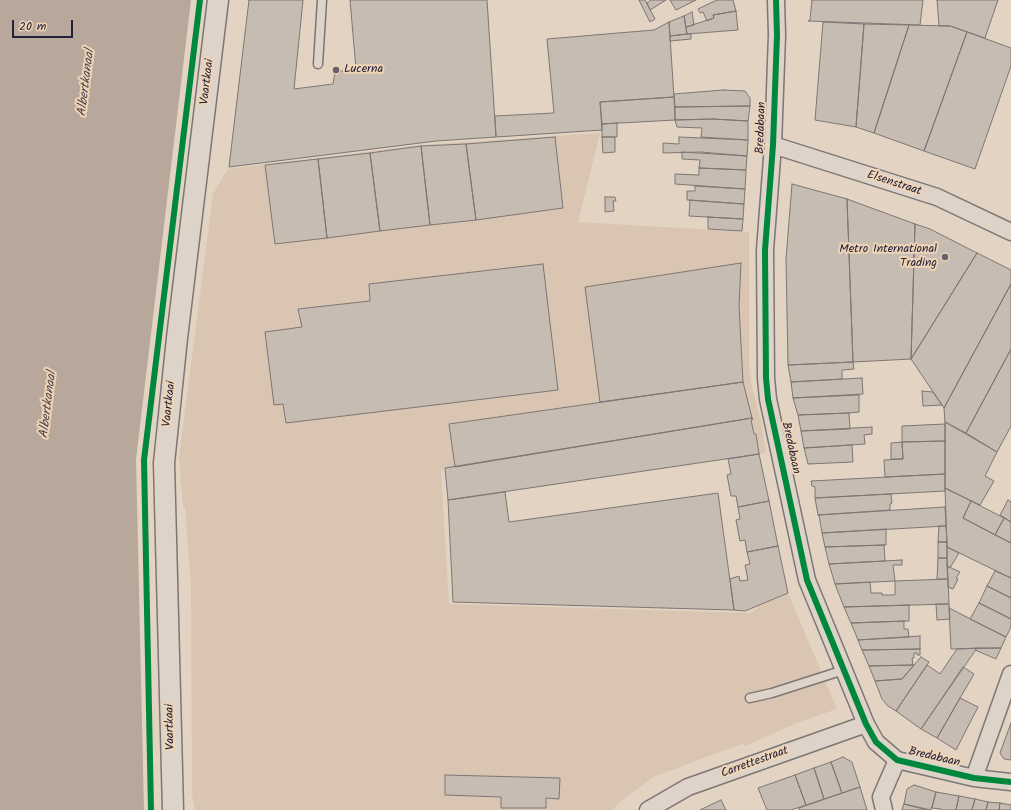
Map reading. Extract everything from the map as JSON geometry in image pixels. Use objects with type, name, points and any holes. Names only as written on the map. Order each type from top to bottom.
[{"type":"street","name":"Vaartkaai","points":[[173,810],[164,463],[177,338],[218,0]]},
{"type":"street","name":"Bredabaan","points":[[776,0],[777,35],[773,145],[765,250],[766,378],[768,399],[808,580],[866,724],[876,742],[897,760],[974,778],[1011,782]]},
{"type":"street","name":"Elsenstraat","points":[[773,145],[937,197],[1011,232]]},
{"type":"street","points":[[974,778],[1011,674]]},
{"type":"street","name":"Carrettestraat","points":[[648,810],[688,787],[866,724]]},
{"type":"street","points":[[884,810],[881,797],[897,760]]},
{"type":"lane","points":[[318,64],[322,0]]},
{"type":"lane","points":[[750,698],[772,693],[844,670]]},
{"type":"shaded area","points":[[600,133],[578,222],[749,232],[749,367],[752,387],[761,421],[766,453],[448,500],[445,468],[441,471],[449,604],[750,613],[758,608],[758,606],[788,593],[837,709],[799,722],[745,746],[744,743],[653,777],[621,801],[612,810],[195,810],[192,795],[191,587],[185,507],[183,506],[179,458],[213,194],[228,169],[420,145]]},
{"type":"water","name":"Albertkanaal","points":[[0,0],[191,0],[136,459],[144,810],[0,810]]},
{"type":"building","name":"Lucerna","points":[[249,0],[303,0],[294,89],[333,84],[335,72],[356,69],[350,0],[487,0],[496,137],[436,141],[229,167]]},
{"type":"building","points":[[639,0],[645,0],[655,19],[650,22]]},
{"type":"building","points":[[651,0],[666,0],[650,10],[647,3]]},
{"type":"building","points":[[670,0],[696,0],[676,10]]},
{"type":"building","points":[[717,0],[733,0],[736,11],[713,15],[714,18],[707,21],[703,12],[700,13],[698,9]]},
{"type":"building","points":[[812,0],[923,0],[920,25],[808,21],[810,20]]},
{"type":"building","points":[[937,0],[998,0],[985,38],[950,26],[939,26]]},
{"type":"building","points":[[736,11],[738,30],[687,34],[686,27],[714,18],[713,15]]},
{"type":"building","points":[[692,12],[694,25],[686,27],[684,16]]},
{"type":"building","points":[[684,16],[687,34],[670,36],[669,22]]},
{"type":"building","points":[[669,22],[674,97],[600,102],[602,130],[496,137],[495,116],[554,113],[547,39],[654,30]]},
{"type":"building","points":[[823,22],[864,24],[856,127],[815,120]]},
{"type":"building","points":[[864,24],[909,25],[874,133],[856,127]]},
{"type":"building","points":[[909,25],[950,26],[967,32],[924,151],[874,133]]},
{"type":"building","points":[[967,32],[1011,48],[1011,66],[975,169],[924,151]]},
{"type":"building","points":[[691,34],[691,39],[670,41],[670,36]]},
{"type":"building","points":[[723,90],[745,91],[750,98],[750,106],[675,107],[674,94]]},
{"type":"building","points":[[674,97],[675,120],[602,124],[600,102]]},
{"type":"building","points":[[750,106],[748,121],[713,119],[675,120],[675,107]]},
{"type":"building","points":[[713,119],[748,121],[748,140],[701,137],[702,128],[677,127],[675,120]]},
{"type":"building","points":[[617,123],[617,137],[602,137],[602,124]]},
{"type":"building","points":[[555,137],[563,208],[476,220],[466,144]]},
{"type":"building","points":[[602,137],[615,137],[615,152],[603,153]]},
{"type":"building","points":[[679,137],[748,140],[747,156],[701,152],[663,153],[663,143],[679,144]]},
{"type":"building","points":[[466,144],[476,220],[430,225],[421,146]]},
{"type":"building","points":[[421,146],[430,225],[380,231],[370,153]]},
{"type":"building","points":[[682,152],[747,156],[746,170],[699,168],[700,160],[682,159]]},
{"type":"building","points":[[370,153],[380,231],[327,238],[318,159]]},
{"type":"building","points":[[318,159],[327,238],[275,244],[265,165]]},
{"type":"building","points":[[699,168],[746,170],[745,189],[675,184],[675,174],[699,175]]},
{"type":"building","points":[[792,184],[847,199],[853,362],[788,365],[786,259]]},
{"type":"building","points":[[695,186],[745,189],[744,204],[687,200],[687,191],[695,191]]},
{"type":"building","points":[[605,197],[615,197],[616,201],[613,201],[614,211],[605,212]]},
{"type":"building","points":[[847,199],[915,224],[911,359],[853,362]]},
{"type":"building","points":[[690,200],[744,204],[743,219],[689,216]]},
{"type":"building","points":[[708,217],[743,219],[742,231],[708,229]]},
{"type":"building","points":[[915,224],[930,229],[977,253],[911,359]]},
{"type":"building","points":[[977,253],[1011,270],[1011,284],[944,408],[911,359]]},
{"type":"building","points":[[741,263],[739,306],[743,382],[600,402],[585,287]]},
{"type":"building","points":[[543,264],[558,390],[286,423],[283,404],[274,405],[265,332],[302,327],[298,309],[370,301],[369,284]]},
{"type":"building","points":[[1011,284],[1011,349],[966,433],[945,422],[944,408]]},
{"type":"building","points":[[1011,349],[1011,426],[997,452],[966,433]]},
{"type":"building","points":[[853,362],[854,369],[842,370],[842,379],[791,382],[788,365]]},
{"type":"building","points":[[862,378],[863,394],[793,398],[791,382]]},
{"type":"building","points":[[743,382],[752,418],[455,467],[449,424]]},
{"type":"building","points":[[922,391],[933,392],[942,405],[923,406]]},
{"type":"building","points":[[859,395],[859,412],[849,413],[798,415],[793,398]]},
{"type":"building","points":[[849,413],[850,429],[801,431],[798,415]]},
{"type":"building","points":[[753,419],[751,420],[754,434],[756,434],[759,454],[448,500],[445,468]]},
{"type":"building","points":[[945,422],[997,452],[985,476],[994,481],[980,505],[945,488]]},
{"type":"building","points":[[945,424],[945,441],[902,442],[902,426]]},
{"type":"building","points":[[872,427],[872,434],[864,435],[865,444],[804,448],[801,431]]},
{"type":"building","points":[[945,441],[945,474],[885,477],[884,460],[903,459],[902,442]]},
{"type":"building","points":[[902,442],[903,459],[891,459],[891,443]]},
{"type":"building","points":[[852,445],[853,462],[808,464],[804,448]]},
{"type":"building","points":[[759,454],[769,501],[738,507],[736,496],[731,496],[727,475],[731,474],[728,459]]},
{"type":"building","points":[[945,474],[945,491],[815,498],[815,487],[812,486],[811,481]]},
{"type":"building","points":[[945,488],[971,501],[963,518],[1011,543],[1011,578],[947,547]]},
{"type":"building","points":[[505,492],[509,522],[718,493],[734,610],[453,602],[448,500]]},
{"type":"building","points":[[891,494],[892,503],[890,504],[890,510],[818,515],[815,498]]},
{"type":"building","points":[[1008,500],[1011,502],[1011,522],[1000,515]]},
{"type":"building","points":[[769,501],[778,546],[747,552],[745,540],[740,541],[736,520],[740,519],[738,507]]},
{"type":"building","points":[[971,501],[1004,518],[995,535],[963,518]]},
{"type":"building","points":[[945,507],[946,526],[822,533],[818,515]]},
{"type":"building","points":[[1004,518],[1011,522],[1011,543],[995,535]]},
{"type":"building","points":[[939,526],[946,526],[947,542],[938,542]]},
{"type":"building","points":[[886,529],[886,545],[825,547],[822,533]]},
{"type":"building","points":[[938,542],[947,542],[947,558],[938,558]]},
{"type":"building","points":[[884,545],[885,561],[829,564],[825,547]]},
{"type":"building","points":[[778,546],[788,593],[745,611],[734,610],[730,579],[739,576],[740,581],[748,580],[745,565],[750,564],[747,552]]},
{"type":"building","points":[[947,547],[959,553],[950,568],[947,566]]},
{"type":"building","points":[[938,558],[947,558],[948,579],[937,579]]},
{"type":"building","points":[[902,560],[902,565],[893,565],[895,581],[835,584],[829,564]]},
{"type":"building","points":[[947,566],[960,572],[956,578],[958,579],[953,589],[948,587]]},
{"type":"building","points":[[995,571],[1011,578],[1011,598],[987,586]]},
{"type":"building","points":[[948,579],[949,604],[844,607],[835,584],[870,582],[871,593],[895,595],[895,581]]},
{"type":"building","points":[[987,586],[1011,598],[1011,619],[979,603]]},
{"type":"building","points":[[979,603],[1011,619],[1011,627],[1006,637],[970,619]]},
{"type":"building","points":[[936,604],[949,604],[950,619],[937,620]]},
{"type":"building","points":[[909,605],[909,621],[851,623],[844,607]]},
{"type":"building","points":[[949,608],[1006,637],[1001,648],[951,649]]},
{"type":"building","points":[[904,621],[904,629],[908,629],[909,637],[858,640],[851,623]]},
{"type":"building","points":[[920,636],[920,649],[862,650],[858,640]]},
{"type":"building","points":[[977,648],[921,729],[896,711],[927,665],[940,674],[957,649]]},
{"type":"building","points":[[977,648],[1001,648],[996,659],[975,650]]},
{"type":"building","points":[[920,649],[920,655],[914,653],[914,658],[912,658],[913,665],[869,666],[862,650]]},
{"type":"building","points":[[921,657],[929,662],[896,711],[888,706],[882,699],[875,681],[902,679]]},
{"type":"building","points":[[914,665],[902,679],[875,681],[869,666]]},
{"type":"building","points":[[963,667],[974,674],[937,738],[921,729]]},
{"type":"building","points":[[960,698],[978,707],[956,750],[937,738]]},
{"type":"building","points":[[1011,723],[1011,760],[1004,759],[1000,753]]},
{"type":"building","points":[[843,757],[852,762],[860,787],[842,793],[831,762]]},
{"type":"building","points":[[831,762],[842,793],[824,799],[814,768]]},
{"type":"building","points":[[814,768],[824,799],[806,805],[795,775]]},
{"type":"building","points":[[445,775],[560,778],[559,799],[546,798],[546,808],[501,808],[501,797],[445,795]]},
{"type":"building","points":[[795,775],[806,805],[791,810],[767,810],[758,788]]},
{"type":"building","points":[[914,785],[936,792],[931,810],[904,804],[907,789]]},
{"type":"building","points":[[860,787],[867,810],[799,810],[799,808]]},
{"type":"building","points":[[936,792],[959,796],[956,810],[940,810],[941,809],[932,808]]},
{"type":"building","points":[[959,796],[975,799],[972,810],[956,810]]},
{"type":"building","points":[[975,799],[988,802],[986,810],[972,810]]},
{"type":"building","points":[[721,800],[726,810],[700,810]]},
{"type":"building","points":[[988,802],[1000,803],[999,810],[986,810]]},
{"type":"building","points":[[1000,803],[1011,805],[1011,810],[999,810]]},
{"type":"building","points":[[904,804],[927,810],[902,810]]},
{"type":"cycle path","points":[[151,810],[144,460],[200,0]]},
{"type":"cycle path","points":[[776,0],[777,35],[773,145],[765,250],[766,378],[768,399],[807,580],[866,724],[876,742],[897,760],[974,778],[1011,782]]},
{"type":"place","name":"Lucerna","points":[[336,70]]},
{"type":"place","name":"Metro International Trading","points":[[945,257]]}]
